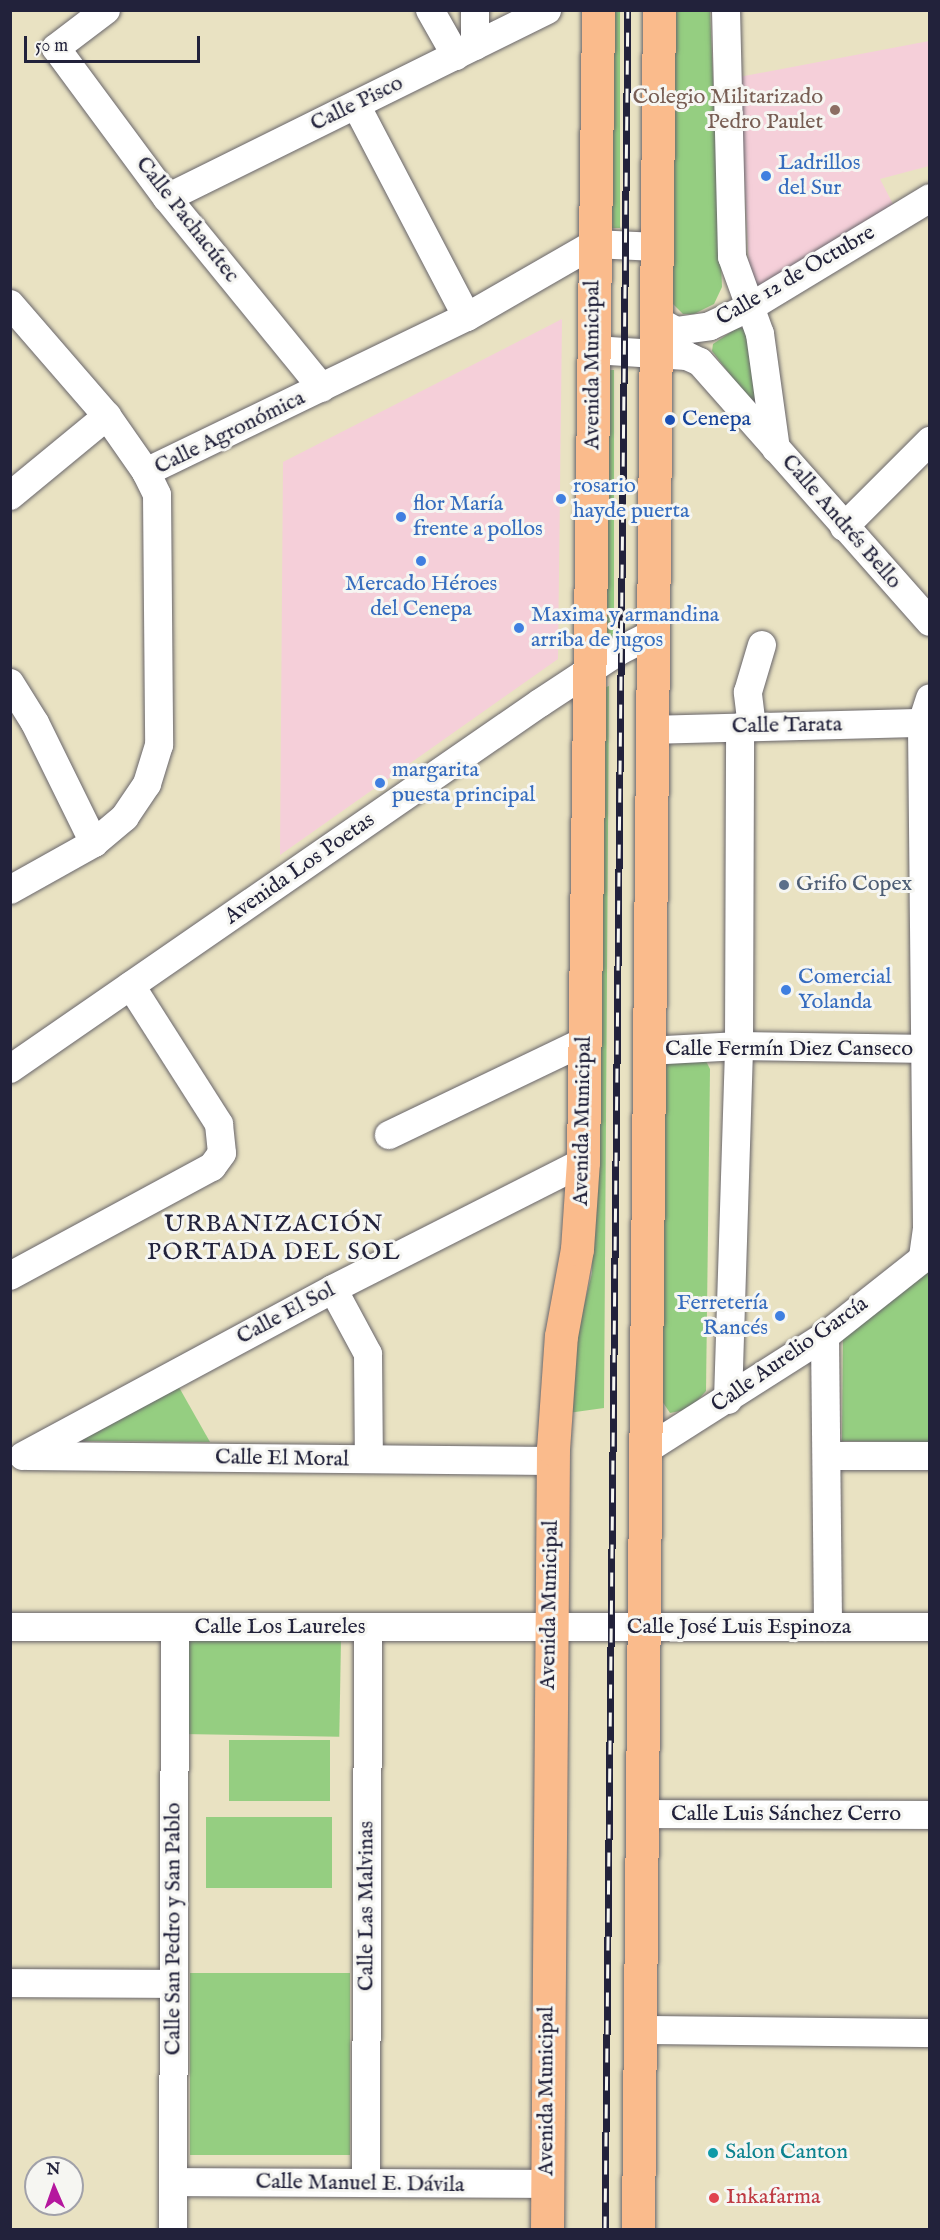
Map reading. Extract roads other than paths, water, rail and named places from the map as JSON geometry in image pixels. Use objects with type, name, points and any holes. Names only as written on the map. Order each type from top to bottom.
[{"type":"main road","name":"Avenida Municipal","points":[[547,2229],[549,1629],[553,1461],[561,1336],[578,1249],[583,1162],[598,10]]},
{"type":"main road","points":[[638,2229],[648,1051],[658,355],[659,10]]},
{"type":"street","name":"Calle Pachacútec","points":[[106,10],[56,48],[167,198],[322,388]]},
{"type":"street","points":[[430,10],[465,51]]},
{"type":"street","points":[[465,51],[475,10]]},
{"type":"street","name":"Calle Pisco","points":[[167,198],[547,10]]},
{"type":"street","points":[[726,10],[732,258],[752,306]]},
{"type":"street","points":[[356,105],[467,317]]},
{"type":"street","name":"Calle 12 de Octubre","points":[[658,321],[676,332],[692,331],[752,306],[930,198]]},
{"type":"street","points":[[594,244],[657,247]]},
{"type":"street","name":"Calle Agronómica","points":[[10,890],[94,843],[125,818],[137,802],[159,745],[157,495],[146,472],[467,317],[594,244]]},
{"type":"street","points":[[10,304],[107,416],[146,472]]},
{"type":"street","name":"Calle Andrés Bello","points":[[752,306],[760,334],[776,449]]},
{"type":"street","name":"Calle Andrés Bello","points":[[594,350],[687,356],[700,362],[930,622]]},
{"type":"street","points":[[10,496],[107,416]]},
{"type":"street","points":[[844,527],[930,441]]},
{"type":"street","name":"Avenida Los Poetas","points":[[10,1069],[589,671],[653,634]]},
{"type":"street","points":[[728,1400],[746,727],[748,692],[762,645]]},
{"type":"street","points":[[10,683],[35,723],[94,843]]},
{"type":"street","points":[[926,711],[927,1255]]},
{"type":"street","name":"Calle Tarata","points":[[652,730],[746,727],[926,711]]},
{"type":"street","points":[[10,1276],[212,1167],[222,1153],[219,1124],[131,986]]},
{"type":"street","points":[[389,1135],[585,1041]]},
{"type":"street","name":"Calle Fermín Diez Canseco","points":[[648,1051],[739,1046],[928,1049]]},
{"type":"street","name":"Calle El Sol","points":[[17,1456],[333,1289],[583,1162]]},
{"type":"street","name":"Calle Aurelio García","points":[[646,1450],[728,1400],[825,1336],[927,1255]]},
{"type":"street","points":[[333,1289],[368,1354],[369,1459]]},
{"type":"street","points":[[825,1336],[828,1627]]},
{"type":"street","name":"Calle El Moral","points":[[17,1456],[553,1461]]},
{"type":"street","points":[[827,1456],[930,1456]]},
{"type":"street","name":"Calle Los Laureles","points":[[10,1627],[549,1629]]},
{"type":"street","name":"Calle José Luis Espinoza","points":[[549,1629],[930,1627]]},
{"type":"street","name":"Calle San Pedro y San Pablo","points":[[173,2229],[175,1628]]},
{"type":"street","name":"Calle Las Malvinas","points":[[366,2183],[368,1628]]},
{"type":"street","name":"Calle Luis Sánchez Cerro","points":[[642,1814],[930,1815]]},
{"type":"street","points":[[10,1983],[174,1984]]},
{"type":"street","points":[[641,2030],[930,2032]]},
{"type":"street","name":"Calle Manuel E. Dávila","points":[[174,2182],[546,2184]]},
{"type":"railway","points":[[605,2230],[628,10]]},
{"type":"place","name":"Colegio Militarizado Pedro Paulet","points":[[835,110]]},
{"type":"place","name":"Ladrillos del Sur","points":[[766,176]]},
{"type":"place","name":"Cenepa","points":[[670,420]]},
{"type":"place","name":"rosario hayde puerta","points":[[561,499]]},
{"type":"place","name":"flor María frente a pollos","points":[[401,517]]},
{"type":"place","name":"Mercado Héroes del Cenepa","points":[[421,561]]},
{"type":"place","name":"Maxima y armandina arriba de jugos","points":[[519,628]]},
{"type":"place","name":"margarita puesta principal","points":[[380,783]]},
{"type":"place","name":"Grifo Copex","points":[[784,885]]},
{"type":"place","name":"Comercial Yolanda","points":[[786,990]]},
{"type":"place","name":"Ferretería Rancés","points":[[780,1316]]},
{"type":"place","name":"Salon Canton","points":[[713,2153]]},
{"type":"place","name":"Inkafarma","points":[[714,2198]]},
{"type":"district","name":"URBANIZACIÓN PORTADA DEL SOL","points":[[274,1239]]}]
